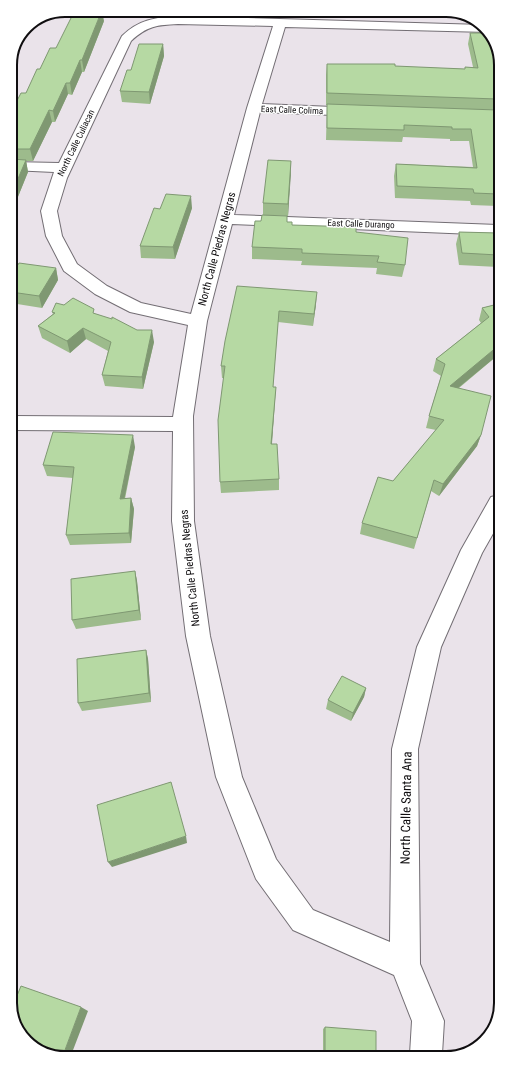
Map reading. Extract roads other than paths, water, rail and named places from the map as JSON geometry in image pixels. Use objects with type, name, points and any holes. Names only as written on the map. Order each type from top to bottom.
[{"type":"street","name":"North Calle Culiacan","points":[[198,321],[136,308],[101,290],[70,267],[54,236],[49,211],[63,168],[126,39],[137,28],[152,22],[178,20],[280,23]]},
{"type":"street","points":[[280,23],[477,29]]},
{"type":"street","name":"North Calle Piedras Negras","points":[[280,23],[254,108],[198,321],[183,424],[183,521],[198,636],[229,777],[266,869],[303,920],[405,964]]},
{"type":"street","name":"East Calle Colima","points":[[254,108],[372,112]]},
{"type":"street","points":[[17,166],[63,168]]},
{"type":"street","name":"East Calle Durango","points":[[225,219],[494,230]]},
{"type":"street","points":[[17,423],[183,424]]},
{"type":"street","name":"North Calle Santa Ana","points":[[426,1051],[428,1021],[405,964],[405,749],[429,647],[472,550],[494,512]]}]
